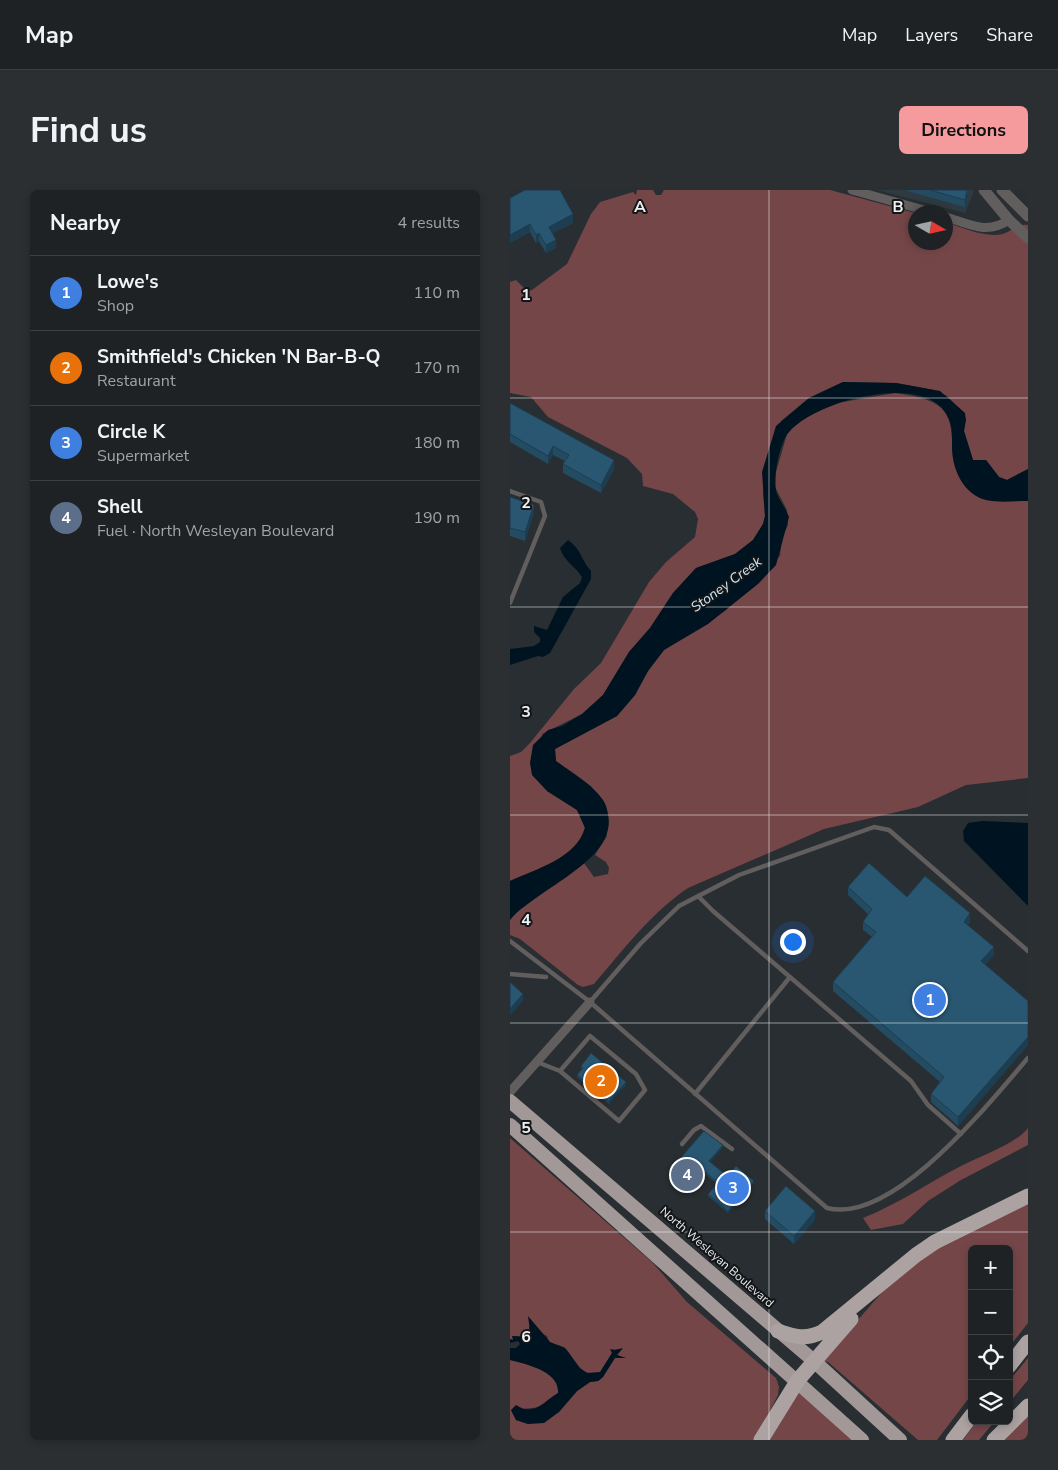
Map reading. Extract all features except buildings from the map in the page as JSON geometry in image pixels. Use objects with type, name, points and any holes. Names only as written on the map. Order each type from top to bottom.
[{"type":"highway","name":"North Wesleyan Boulevard","points":[[510,1100],[608,1182],[814,1361],[900,1440]]},
{"type":"highway","points":[[510,1125],[798,1380],[862,1440]]},
{"type":"highway","points":[[594,1199],[608,1182]]},
{"type":"highway","points":[[778,1331],[794,1337],[812,1337],[833,1324],[916,1254],[935,1242],[1028,1196]]},
{"type":"highway","points":[[761,1440],[798,1380],[882,1284]]},
{"type":"highway","points":[[1013,1361],[1028,1342]]},
{"type":"highway","points":[[1013,1413],[1028,1394]]},
{"type":"highway","points":[[993,1440],[1028,1406]]},
{"type":"highway","points":[[955,1437],[968,1420]]},
{"type":"highway","points":[[993,1440],[1003,1425]]},
{"type":"street","points":[[852,190],[908,206]]},
{"type":"street","points":[[984,190],[1009,220],[1028,238]]},
{"type":"street","points":[[1002,190],[1028,216]]},
{"type":"street","points":[[953,219],[985,228],[996,229],[1009,220]]},
{"type":"street","points":[[510,1092],[590,1002]]},
{"type":"lane","points":[[510,491],[541,502],[546,516],[510,603]]},
{"type":"lane","points":[[590,1002],[641,944],[679,906],[739,875],[874,827],[889,830],[1028,951]]},
{"type":"lane","points":[[698,896],[911,1081],[928,1105],[961,1134]]},
{"type":"lane","points":[[510,941],[552,970],[590,1002],[827,1208],[838,1211],[860,1207],[892,1193],[926,1166],[961,1134],[1028,1058]]},
{"type":"lane","points":[[510,974],[546,977]]},
{"type":"lane","points":[[695,1094],[790,977]]},
{"type":"lane","points":[[536,1062],[560,1071],[619,1121],[645,1090],[636,1074],[590,1036],[560,1071]]},
{"type":"lane","points":[[682,1144],[694,1130],[701,1126],[732,1150]]},
{"type":"shaded area","points":[[637,190],[653,190],[656,195],[661,195],[664,190],[830,190],[908,211],[908,250],[953,250],[953,224],[989,235],[1003,234],[1018,226],[1028,225],[1028,469],[1007,480],[999,477],[986,460],[973,460],[964,431],[965,414],[947,396],[934,390],[896,383],[843,382],[809,398],[781,421],[763,493],[765,516],[763,524],[753,540],[735,554],[696,568],[673,593],[650,628],[629,652],[603,695],[582,714],[542,734],[547,791],[577,810],[585,827],[581,838],[565,855],[510,881],[510,756],[521,752],[530,743],[574,689],[601,663],[649,582],[666,562],[695,537],[698,519],[695,512],[673,494],[643,486],[642,474],[627,458],[548,417],[531,397],[510,393],[510,282],[516,280],[527,291],[532,290],[567,264],[591,214],[600,202],[633,192],[636,195]]},
{"type":"shaded area","points":[[877,190],[972,190],[974,192],[965,213],[953,210],[953,205],[934,205]]},
{"type":"shaded area","points":[[895,393],[921,398],[939,406],[950,422],[952,449],[995,501],[1028,501],[1028,778],[966,785],[918,807],[824,829],[688,888],[650,920],[594,984],[583,987],[578,985],[520,939],[510,935],[510,920],[517,912],[584,863],[594,877],[608,874],[609,868],[606,862],[595,855],[607,836],[592,787],[556,761],[555,749],[617,716],[635,695],[648,671],[664,650],[725,611],[780,556],[782,538],[788,525],[787,510],[775,487],[776,472],[787,434],[800,420],[837,403]]},
{"type":"shaded area","points":[[1028,1128],[1028,1145],[961,1180],[928,1201],[903,1224],[871,1230],[863,1218],[1007,1144]]},
{"type":"shaded area","points":[[510,1138],[652,1262],[687,1302],[776,1378],[779,1387],[778,1395],[755,1440],[510,1440],[510,1360],[541,1369],[554,1379],[557,1385],[558,1393],[542,1407],[511,1410],[516,1420],[528,1424],[559,1412],[577,1391],[590,1382],[598,1381],[603,1377],[615,1357],[624,1358],[617,1355],[622,1349],[611,1350],[612,1353],[600,1373],[586,1372],[578,1366],[565,1348],[549,1342],[547,1336],[529,1327],[528,1337],[513,1336],[514,1340],[510,1339]]},
{"type":"shaded area","points":[[1028,1200],[1028,1323],[1013,1342],[1013,1245],[968,1245],[968,1399],[937,1440],[918,1440],[828,1362],[822,1361],[884,1290],[941,1243]]},
{"type":"shaded area","points":[[1028,1358],[1028,1380],[1013,1398],[1013,1376]]},
{"type":"shaded area","points":[[799,1389],[855,1440],[767,1440]]},
{"type":"shaded area","points":[[1028,1412],[1028,1440],[1005,1440]]},
{"type":"shaded area","points":[[974,1425],[992,1425],[979,1440],[963,1440]]},
{"type":"water","name":"Stoney Creek","points":[[843,382],[896,383],[940,391],[965,413],[964,431],[973,460],[986,460],[999,477],[1007,480],[1028,469],[1028,501],[1002,502],[986,500],[978,497],[965,486],[954,464],[952,431],[948,417],[942,408],[928,398],[909,394],[887,393],[864,396],[819,411],[802,421],[785,437],[777,462],[775,480],[777,494],[789,517],[776,565],[758,584],[708,624],[664,650],[648,671],[635,695],[617,716],[555,749],[556,761],[587,783],[604,802],[608,814],[608,831],[600,846],[588,860],[522,908],[510,920],[510,881],[565,855],[581,838],[585,828],[577,810],[547,791],[532,775],[530,763],[533,745],[548,730],[562,726],[582,714],[603,695],[629,652],[650,628],[673,593],[696,568],[735,554],[753,540],[763,524],[765,516],[762,472],[776,426],[809,398]]},
{"type":"water","points":[[568,540],[576,547],[591,571],[591,579],[550,653],[543,657],[538,656],[510,665],[510,649],[534,646],[540,642],[540,638],[534,632],[534,626],[547,630],[563,597],[580,583],[582,577],[564,556],[560,548]]},
{"type":"water","points":[[982,821],[1028,823],[1028,906],[964,841],[963,831],[968,823]]},
{"type":"water","points":[[528,1316],[550,1342],[565,1348],[580,1368],[587,1373],[600,1372],[612,1353],[610,1349],[623,1348],[617,1355],[626,1358],[615,1358],[603,1377],[598,1381],[590,1382],[577,1391],[559,1412],[544,1423],[528,1424],[516,1420],[511,1410],[516,1405],[522,1408],[533,1409],[558,1393],[557,1385],[548,1374],[532,1366],[510,1360],[510,1348],[516,1348],[520,1344],[518,1341],[510,1343],[510,1339],[513,1340],[512,1336],[528,1337],[530,1331]]},
{"type":"place","name":"Lowe's","points":[[930,1000]]},
{"type":"place","name":"Smithfield's Chicken 'N Bar-B-Q","points":[[601,1081]]},
{"type":"place","name":"Shell","points":[[687,1175]]},
{"type":"place","name":"Circle K","points":[[733,1188]]}]
